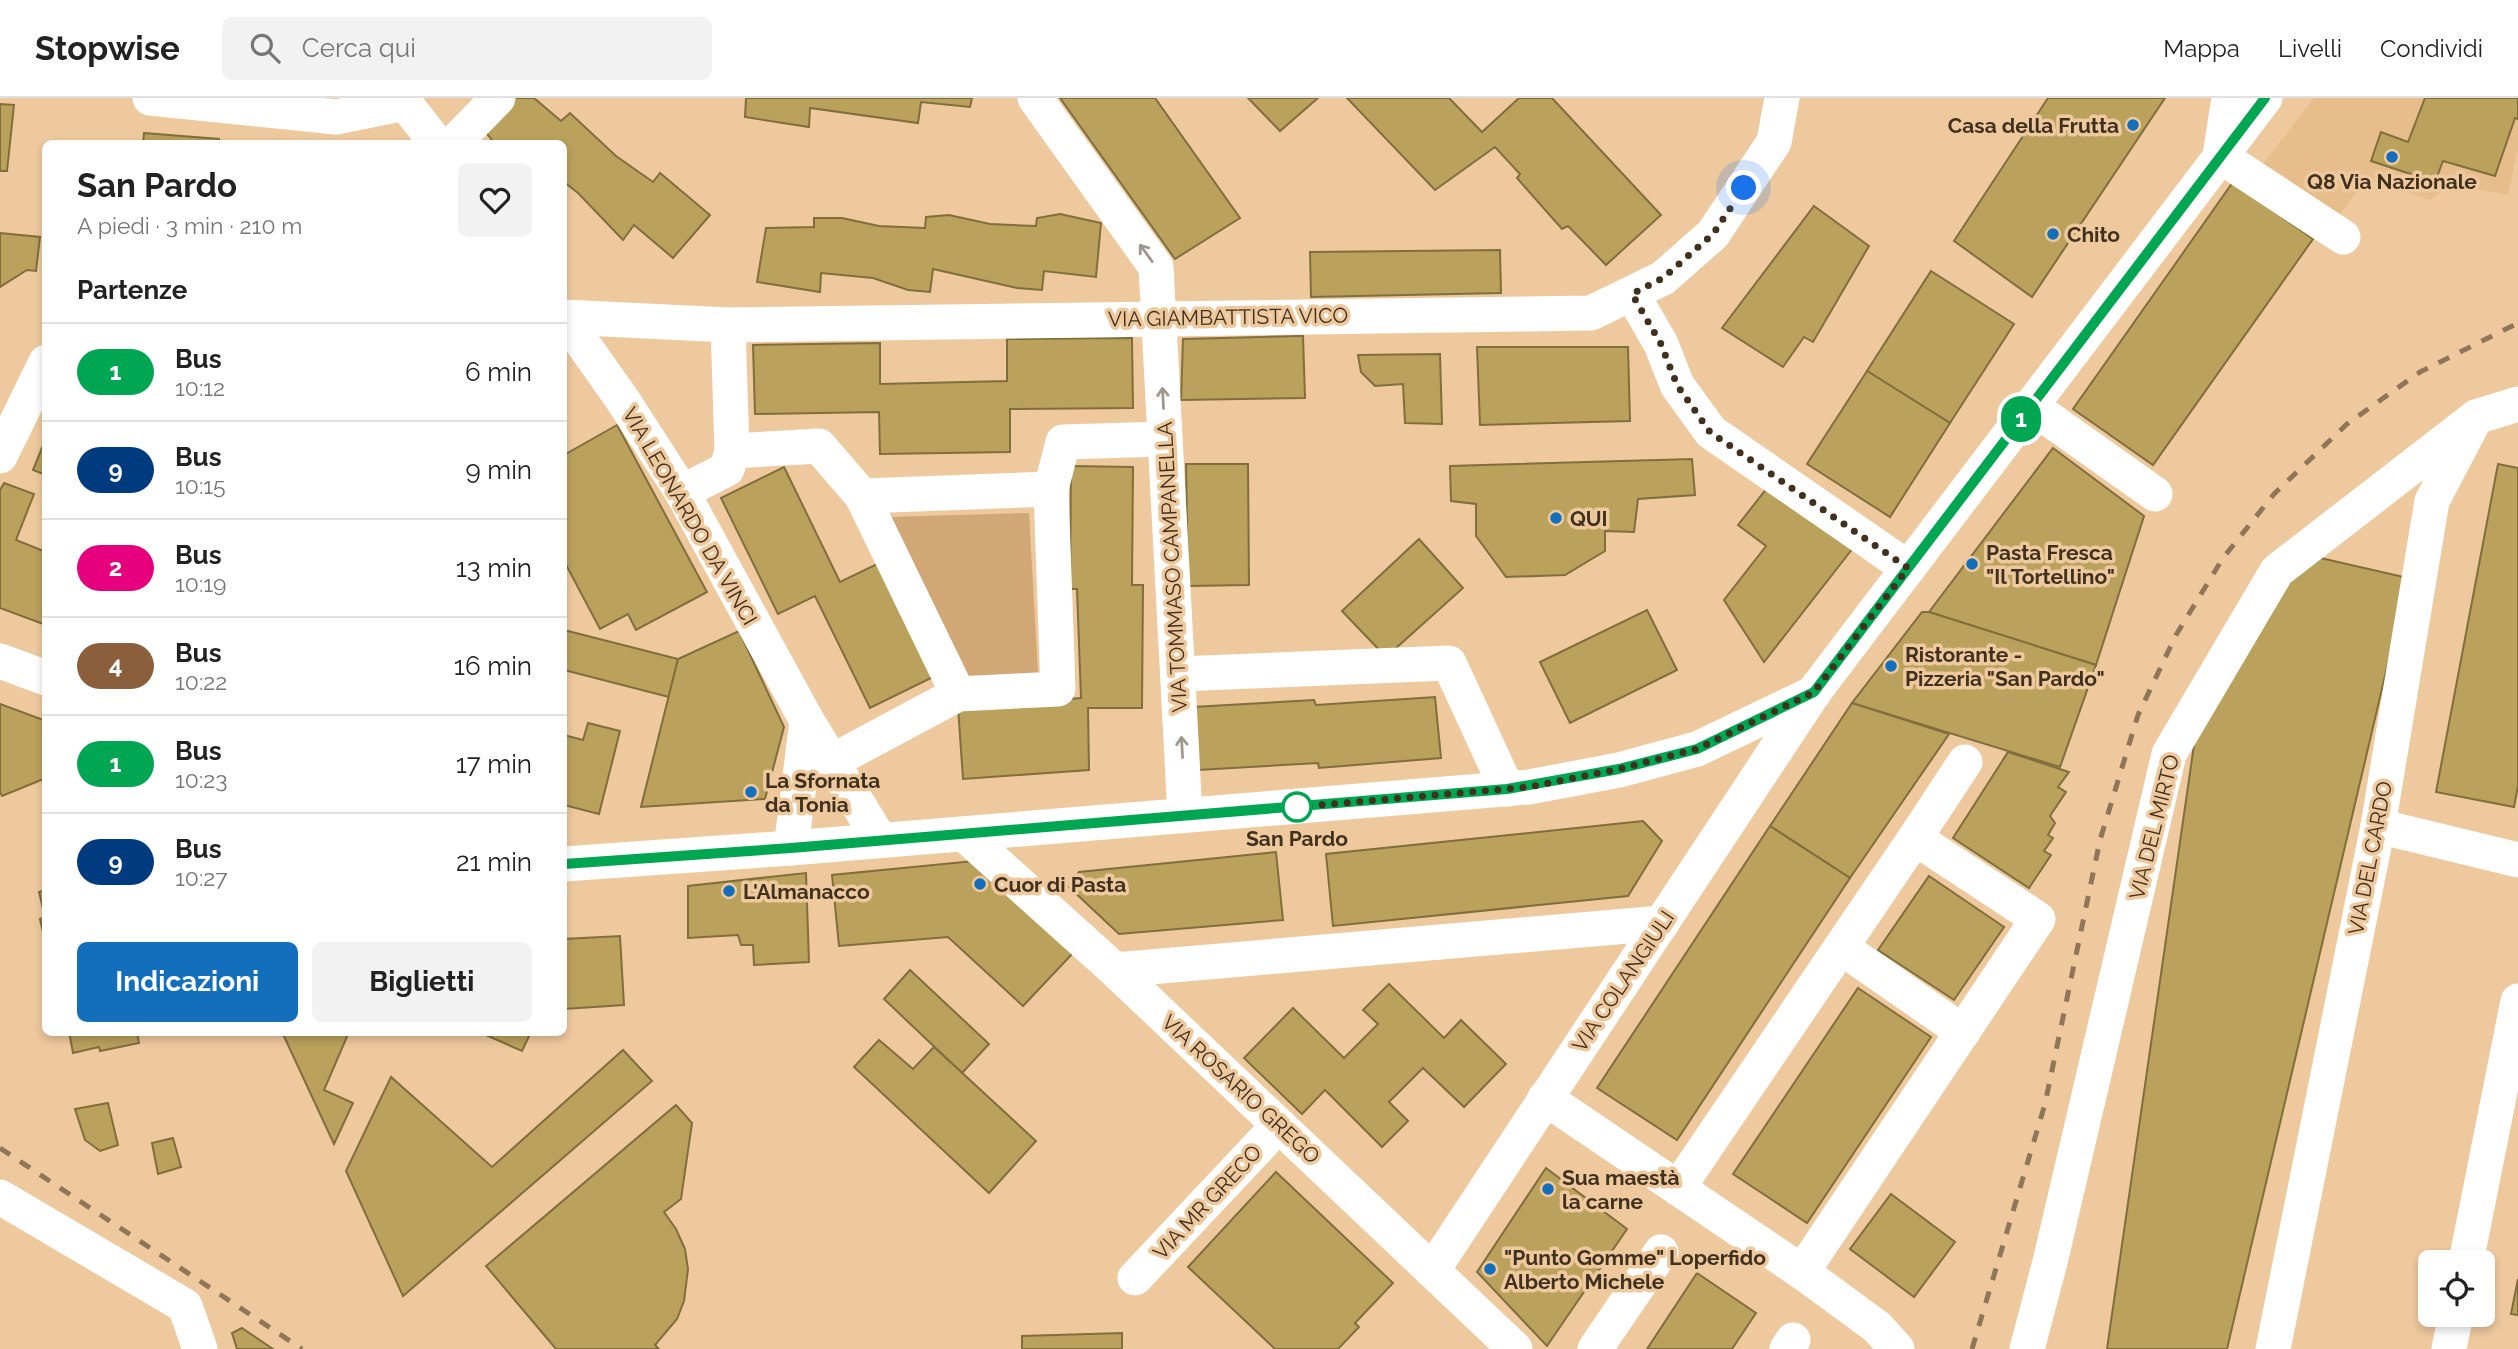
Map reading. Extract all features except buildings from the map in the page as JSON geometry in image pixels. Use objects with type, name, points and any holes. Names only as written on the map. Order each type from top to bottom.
[{"type":"street","points":[[150,98],[336,117],[403,101],[435,140]]},
{"type":"street","points":[[457,140],[498,98]]},
{"type":"street","name":"VIA TOMMASO CAMPANELLA","points":[[1035,98],[1156,267],[1185,815]]},
{"type":"street","name":"VIA GIAMBATTISTA VICO","points":[[567,317],[728,325],[1591,313],[1663,278],[1713,234],[1774,142],[1782,98]]},
{"type":"street","points":[[2229,98],[2221,156],[2343,237]]},
{"type":"street","name":"VIA COLANGIULI","points":[[1432,1271],[1814,692],[2265,98]]},
{"type":"street","points":[[1632,294],[1661,344],[1677,385],[1710,432],[1908,568]]},
{"type":"street","name":"VIA LEONARDO DA VINCI","points":[[567,321],[622,399],[682,492],[807,721],[880,840]]},
{"type":"street","points":[[682,492],[727,468],[732,451],[728,325]]},
{"type":"street","points":[[0,456],[42,370]]},
{"type":"street","points":[[2476,417],[2518,404]]},
{"type":"street","points":[[2031,406],[2155,494]]},
{"type":"street","name":"VIA DEL CARDO","points":[[2273,1349],[2378,826],[2432,501],[2476,417]]},
{"type":"street","name":"VIA DEL MIRTO","points":[[2027,1349],[2050,1262],[2169,754],[2277,571],[2476,417]]},
{"type":"street","points":[[831,762],[958,694],[1058,689],[1051,489],[1063,442],[1165,439]]},
{"type":"street","points":[[732,451],[819,446],[862,496],[958,694]]},
{"type":"street","points":[[862,496],[1051,489]]},
{"type":"street","points":[[0,661],[42,677]]},
{"type":"street","points":[[1178,674],[1448,663],[1507,789]]},
{"type":"street","points":[[567,864],[1507,789],[1619,769],[1697,749],[1814,692]]},
{"type":"street","points":[[791,848],[807,721]]},
{"type":"street","points":[[1678,1188],[1965,762]]},
{"type":"street","points":[[2378,826],[2518,860]]},
{"type":"street","name":"VIA ROSARIO GREGO","points":[[964,834],[1115,970],[1515,1349]]},
{"type":"street","points":[[1802,1272],[2038,919],[1915,838]]},
{"type":"street","points":[[1115,970],[1662,923]]},
{"type":"street","points":[[1842,948],[1963,1032]]},
{"type":"street","points":[[2468,1250],[2518,1001]]},
{"type":"street","points":[[1545,1098],[1802,1272],[1877,1327],[1897,1349]]},
{"type":"street","name":"VIA MR GRECO","points":[[1135,1278],[1279,1125]]},
{"type":"street","points":[[0,1197],[185,1306],[200,1349]]},
{"type":"street","points":[[1595,1349],[1661,1252]]},
{"type":"street","points":[[2449,1349],[2453,1327]]},
{"type":"shaded area","name":"Q8 Via Nazionale","points":[[2314,98],[2518,98],[2518,149],[2508,195],[2452,185],[2430,200],[2367,179],[2336,219],[2263,164]]},
{"type":"shaded area","points":[[1029,513],[1038,673],[966,676],[887,517]]},
{"type":"railway","points":[[1972,1349],[2045,1104],[2100,840],[2138,715],[2176,635],[2223,558],[2274,494],[2347,424],[2420,372],[2518,323]]},
{"type":"railway","points":[[0,1148],[302,1349]]},
{"type":"bus line","name":"1","points":[[567,864],[1529,787],[1619,769],[1697,749],[1814,692],[2265,98]]},
{"type":"place","name":"Casa della Frutta","points":[[2133,125]]},
{"type":"place","name":"Q8 Via Nazionale","points":[[2392,157]]},
{"type":"place","name":"Chito","points":[[2053,234]]},
{"type":"place","name":"QUI","points":[[1556,518]]},
{"type":"place","name":"Pasta Fresca \"Il Tortellino\"","points":[[1972,564]]},
{"type":"place","name":"Ristorante - Pizzeria \"San Pardo\"","points":[[1891,666]]},
{"type":"place","name":"La Sfornata da Tonia","points":[[751,792]]},
{"type":"place","name":"San Pardo","points":[[1297,807]]},
{"type":"place","name":"Cuor di Pasta","points":[[980,884]]},
{"type":"place","name":"L'Almanacco","points":[[729,891]]},
{"type":"place","name":"Sua maestà la carne","points":[[1548,1189]]},
{"type":"place","name":"\"Punto Gomme\" Loperfido Alberto Michele","points":[[1490,1269]]},
{"type":"route","points":[[1297,807],[1529,787],[1619,769],[1697,749],[1814,692],[1908,568],[1710,432],[1677,385],[1661,344],[1632,294],[1663,278],[1713,234],[1744,188]]}]
